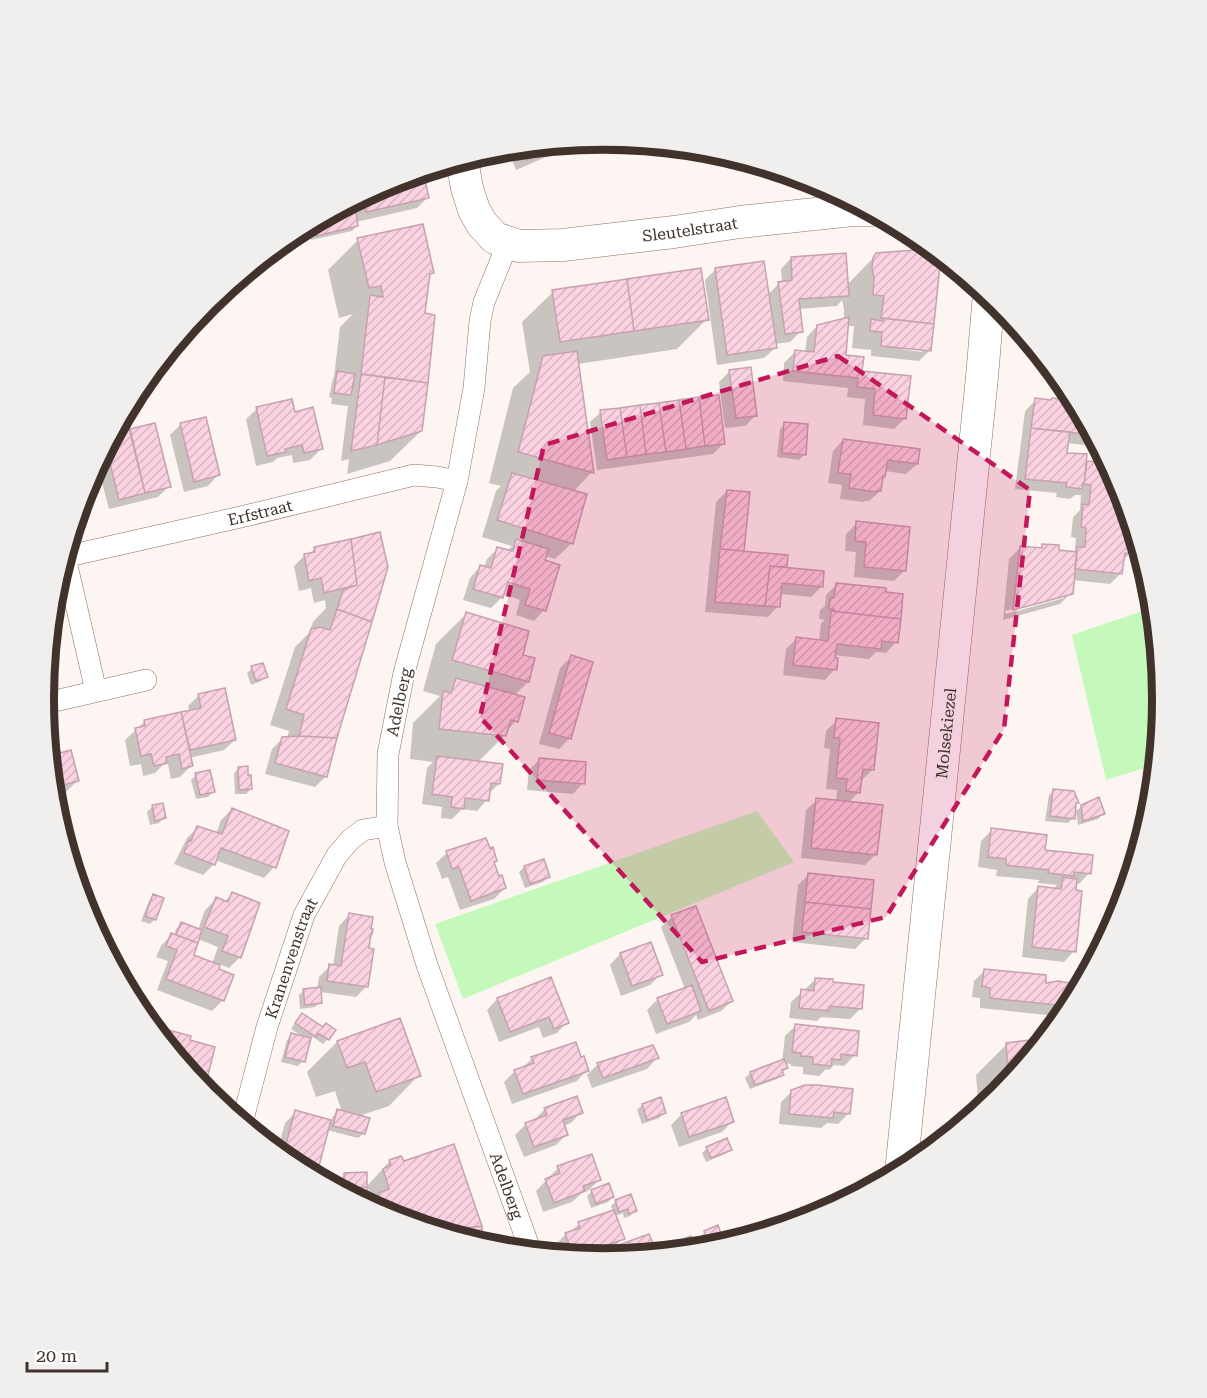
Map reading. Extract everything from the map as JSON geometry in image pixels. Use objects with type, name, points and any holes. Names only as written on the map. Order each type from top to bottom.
[{"type":"main road","points":[[463,167],[474,210],[482,224],[495,238],[508,243]]},
{"type":"main road","name":"Sleutelstraat","points":[[508,243],[528,246],[563,245],[854,210]]},
{"type":"main road","name":"Molsekiezel","points":[[903,1160],[988,306]]},
{"type":"street","name":"Adelberg","points":[[508,243],[482,311],[474,388],[457,481],[404,673],[396,711],[388,754],[387,826],[395,862],[427,966],[528,1243]]},
{"type":"street","name":"Erfstraat","points":[[74,555],[414,475],[457,481]]},
{"type":"street","points":[[69,574],[96,691]]},
{"type":"street","points":[[54,701],[146,680]]},
{"type":"street","name":"Kranenvenstraat","points":[[244,1115],[267,1027],[304,915],[337,855],[351,839],[363,831],[387,826]]},
{"type":"highlighted area","points":[[838,356],[1030,490],[1004,729],[886,917],[702,962],[480,717],[544,445]]},
{"type":"green space","points":[[1145,610],[1152,663],[1153,699],[1148,767],[1106,780],[1072,635]]},
{"type":"green space","points":[[757,811],[794,862],[463,999],[435,924]]},
{"type":"building","points":[[543,153],[527,160],[525,155]]},
{"type":"building","points":[[425,180],[429,198],[366,212],[364,204]]},
{"type":"building","points":[[356,213],[358,226],[316,236],[315,232],[342,216]]},
{"type":"building","points":[[423,224],[434,273],[430,274],[425,313],[435,315],[428,383],[361,374],[370,295],[383,297],[381,286],[369,288],[357,238]]},
{"type":"building","points":[[921,251],[933,260],[933,264],[940,265],[934,324],[881,318],[884,296],[873,295],[872,268],[876,253]]},
{"type":"building","points":[[846,253],[849,296],[799,299],[803,332],[785,334],[778,282],[792,280],[791,257]]},
{"type":"building","points":[[764,261],[777,348],[727,355],[715,268]]},
{"type":"building","points":[[701,268],[709,320],[634,331],[627,279]]},
{"type":"building","points":[[627,279],[634,331],[560,342],[552,290]]},
{"type":"building","points":[[849,317],[846,355],[864,357],[862,371],[911,376],[906,419],[873,415],[875,389],[857,387],[858,378],[793,371],[795,350],[814,352],[817,325]]},
{"type":"building","points":[[883,318],[934,324],[931,351],[881,346],[882,332],[870,331],[871,319],[883,321]]},
{"type":"building","points":[[577,351],[594,473],[518,452],[543,356]]},
{"type":"building","points":[[751,367],[757,416],[736,418],[729,370]]},
{"type":"building","points":[[337,371],[355,374],[351,395],[334,393]]},
{"type":"building","points":[[361,374],[385,377],[377,445],[351,451]]},
{"type":"building","points":[[385,377],[428,383],[422,431],[377,445]]},
{"type":"building","points":[[719,395],[725,444],[705,446],[699,397]]},
{"type":"building","points":[[699,397],[705,446],[686,449],[679,400]]},
{"type":"building","points":[[1035,398],[1051,400],[1052,398],[1063,399],[1084,434],[1031,428]]},
{"type":"building","points":[[292,399],[295,412],[313,407],[323,449],[304,453],[302,445],[285,449],[286,452],[267,456],[256,407]]},
{"type":"building","points":[[679,400],[686,449],[666,452],[659,403]]},
{"type":"building","points":[[659,403],[666,452],[646,454],[640,405]]},
{"type":"building","points":[[640,405],[646,454],[627,457],[620,408]]},
{"type":"building","points":[[620,408],[627,457],[607,460],[600,410]]},
{"type":"building","points":[[206,417],[220,475],[194,482],[180,423]]},
{"type":"building","points":[[784,422],[808,424],[806,455],[782,453]]},
{"type":"building","points":[[155,423],[171,487],[145,493],[130,429]]},
{"type":"building","points":[[129,428],[145,493],[119,500],[109,460],[125,429]]},
{"type":"building","points":[[1031,428],[1070,432],[1067,453],[1087,454],[1082,489],[1066,487],[1067,483],[1025,479]]},
{"type":"building","points":[[843,439],[920,449],[918,464],[888,460],[881,491],[849,488],[851,474],[838,473]]},
{"type":"building","points":[[1087,461],[1099,463],[1124,522],[1132,551],[1132,554],[1125,553],[1122,574],[1075,569],[1077,547],[1085,547],[1086,528],[1081,527],[1083,504],[1089,505],[1091,485],[1084,484]]},
{"type":"building","points":[[512,473],[587,494],[573,544],[497,520]]},
{"type":"building","points":[[727,490],[750,492],[744,551],[720,549]]},
{"type":"building","points":[[856,521],[910,527],[906,571],[864,567],[866,542],[855,541]]},
{"type":"building","points":[[380,532],[388,567],[372,622],[337,609],[343,590],[357,585],[351,539]]},
{"type":"building","points":[[351,539],[357,585],[324,593],[321,578],[309,581],[304,554],[315,552],[314,547]]},
{"type":"building","points":[[516,539],[549,549],[545,560],[560,565],[546,611],[525,605],[530,589],[508,582],[503,598],[473,589],[480,565],[491,568],[497,547],[513,551]]},
{"type":"building","points":[[1042,544],[1059,545],[1059,550],[1077,552],[1073,594],[1013,610],[1020,546],[1042,548]]},
{"type":"building","points":[[720,549],[788,555],[787,567],[770,566],[765,606],[715,602]]},
{"type":"building","points":[[770,566],[824,571],[823,587],[782,583],[780,607],[765,606]]},
{"type":"building","points":[[836,583],[886,588],[886,592],[903,594],[901,619],[829,609],[830,598],[834,598]]},
{"type":"building","points":[[337,609],[372,622],[337,738],[299,736],[304,715],[286,709],[311,629],[320,627],[330,630]]},
{"type":"building","points":[[831,611],[901,619],[898,643],[882,641],[881,649],[837,644],[835,657],[838,658],[837,670],[793,665],[796,637],[828,641]]},
{"type":"building","points":[[466,612],[529,631],[523,655],[535,658],[529,682],[452,660]]},
{"type":"building","points":[[571,655],[593,662],[571,739],[549,733]]},
{"type":"building","points":[[263,663],[268,677],[256,681],[251,666]]},
{"type":"building","points":[[456,678],[525,697],[518,722],[511,720],[506,736],[439,729],[443,691],[451,693]]},
{"type":"building","points":[[225,688],[236,740],[190,750],[181,712],[201,708],[198,694]]},
{"type":"building","points":[[181,712],[193,766],[182,769],[179,754],[166,757],[167,763],[154,766],[151,754],[141,756],[135,728],[145,726],[144,720]]},
{"type":"building","points":[[836,718],[879,723],[874,770],[863,769],[860,793],[846,791],[847,779],[836,778],[840,738],[834,738]]},
{"type":"building","points":[[282,737],[337,738],[327,777],[275,763]]},
{"type":"building","points":[[56,742],[58,742],[60,753],[71,750],[79,781],[61,785]]},
{"type":"building","points":[[437,756],[503,764],[500,784],[491,783],[489,801],[465,798],[464,809],[451,807],[452,797],[432,794]]},
{"type":"building","points":[[539,758],[586,762],[585,784],[537,780]]},
{"type":"building","points":[[248,766],[252,789],[239,790],[238,767]]},
{"type":"building","points":[[210,770],[215,792],[200,795],[195,773]]},
{"type":"building","points":[[1053,789],[1074,791],[1079,803],[1076,803],[1075,819],[1050,816]]},
{"type":"building","points":[[1099,797],[1105,814],[1083,821],[1081,805]]},
{"type":"building","points":[[816,798],[883,805],[877,855],[811,848]]},
{"type":"building","points":[[163,803],[166,818],[155,821],[152,805]]},
{"type":"building","points":[[232,808],[289,831],[276,868],[221,848],[215,865],[184,853],[197,826],[222,834]]},
{"type":"building","points":[[991,828],[1047,835],[1045,850],[1093,855],[1091,874],[1074,872],[1074,876],[1048,873],[1049,870],[1006,865],[1006,859],[988,857]]},
{"type":"building","points":[[486,838],[490,848],[493,847],[497,861],[494,862],[499,876],[502,875],[506,888],[471,901],[459,867],[452,869],[446,851]]},
{"type":"building","points":[[544,859],[550,877],[530,884],[524,866]]},
{"type":"building","points":[[808,873],[874,880],[871,909],[805,902]]},
{"type":"building","points":[[1063,877],[1077,879],[1076,890],[1082,891],[1076,952],[1032,947],[1038,886],[1061,889]]},
{"type":"building","points":[[232,892],[260,903],[241,958],[222,951],[228,936],[204,927],[216,897],[228,902]]},
{"type":"building","points":[[153,894],[164,898],[156,920],[145,916]]},
{"type":"building","points":[[805,902],[871,909],[868,939],[802,932]]},
{"type":"building","points":[[696,906],[733,1001],[709,1011],[671,915]]},
{"type":"building","points":[[349,913],[373,917],[369,948],[374,949],[368,987],[327,981],[329,964],[341,966]]},
{"type":"building","points":[[181,922],[202,930],[198,943],[176,935]]},
{"type":"building","points":[[171,933],[198,943],[194,955],[220,965],[219,969],[234,975],[224,1001],[166,979],[177,950],[166,946]]},
{"type":"building","points":[[651,942],[663,975],[632,986],[620,953]]},
{"type":"building","points":[[984,969],[1046,975],[1046,983],[1058,981],[1070,983],[1069,990],[1059,1005],[990,998],[990,988],[982,986]]},
{"type":"building","points":[[551,977],[569,1023],[554,1029],[549,1017],[510,1032],[497,998]]},
{"type":"building","points":[[815,978],[864,985],[862,1009],[830,1006],[829,1011],[799,1008],[801,989],[814,991]]},
{"type":"building","points":[[692,985],[701,1011],[667,1024],[657,998]]},
{"type":"building","points":[[321,987],[322,1003],[305,1005],[303,989]]},
{"type":"building","points":[[302,1013],[323,1027],[326,1023],[336,1030],[329,1040],[318,1033],[316,1037],[295,1023]]},
{"type":"building","points":[[400,1018],[421,1076],[376,1092],[365,1062],[347,1068],[337,1041]]},
{"type":"building","points":[[795,1024],[859,1031],[857,1056],[841,1054],[841,1060],[832,1059],[831,1066],[813,1064],[813,1057],[801,1056],[801,1053],[792,1052]]},
{"type":"building","points":[[164,1029],[191,1036],[190,1040],[215,1047],[208,1075],[202,1073]]},
{"type":"building","points":[[291,1033],[311,1038],[305,1062],[285,1057]]},
{"type":"building","points":[[1035,1039],[1008,1071],[1006,1043]]},
{"type":"building","points":[[576,1042],[589,1071],[523,1094],[514,1070],[534,1063],[531,1057]]},
{"type":"building","points":[[653,1045],[659,1058],[603,1078],[597,1063]]},
{"type":"building","points":[[784,1059],[788,1068],[782,1070],[784,1075],[755,1085],[750,1072]]},
{"type":"building","points":[[805,1085],[853,1089],[850,1114],[834,1112],[833,1118],[789,1114],[791,1090]]},
{"type":"building","points":[[577,1096],[583,1113],[563,1120],[568,1135],[534,1147],[525,1123],[547,1115],[544,1108]]},
{"type":"building","points":[[661,1097],[666,1113],[647,1120],[642,1104]]},
{"type":"building","points":[[726,1097],[734,1122],[689,1137],[681,1113]]},
{"type":"building","points":[[337,1109],[370,1118],[365,1134],[333,1126]]},
{"type":"building","points":[[295,1110],[331,1120],[319,1166],[310,1164],[285,1147]]},
{"type":"building","points":[[727,1138],[732,1150],[711,1158],[706,1147]]},
{"type":"building","points":[[454,1144],[482,1226],[457,1229],[380,1201],[378,1193],[389,1189],[383,1169],[391,1165],[389,1160],[401,1156],[404,1161]]},
{"type":"building","points":[[592,1154],[601,1180],[583,1186],[585,1191],[554,1203],[545,1179],[560,1173],[557,1166]]},
{"type":"building","points":[[367,1172],[367,1187],[353,1188],[344,1183],[344,1173]]},
{"type":"building","points":[[609,1183],[614,1197],[596,1204],[591,1190]]},
{"type":"building","points":[[367,1187],[368,1195],[360,1192],[353,1188]]},
{"type":"building","points":[[631,1194],[637,1211],[629,1214],[628,1209],[619,1212],[615,1200]]},
{"type":"building","points":[[801,1207],[810,1208],[800,1212]]},
{"type":"building","points":[[614,1210],[625,1239],[598,1248],[570,1247],[565,1233],[580,1228],[578,1222]]},
{"type":"building","points":[[718,1225],[722,1236],[706,1239],[704,1231]]},
{"type":"building","points":[[482,1226],[483,1235],[461,1230],[457,1229]]},
{"type":"building","points":[[649,1234],[654,1246],[639,1247],[613,1247]]},
{"type":"building","points":[[691,1236],[693,1241],[675,1244],[668,1245]]}]
